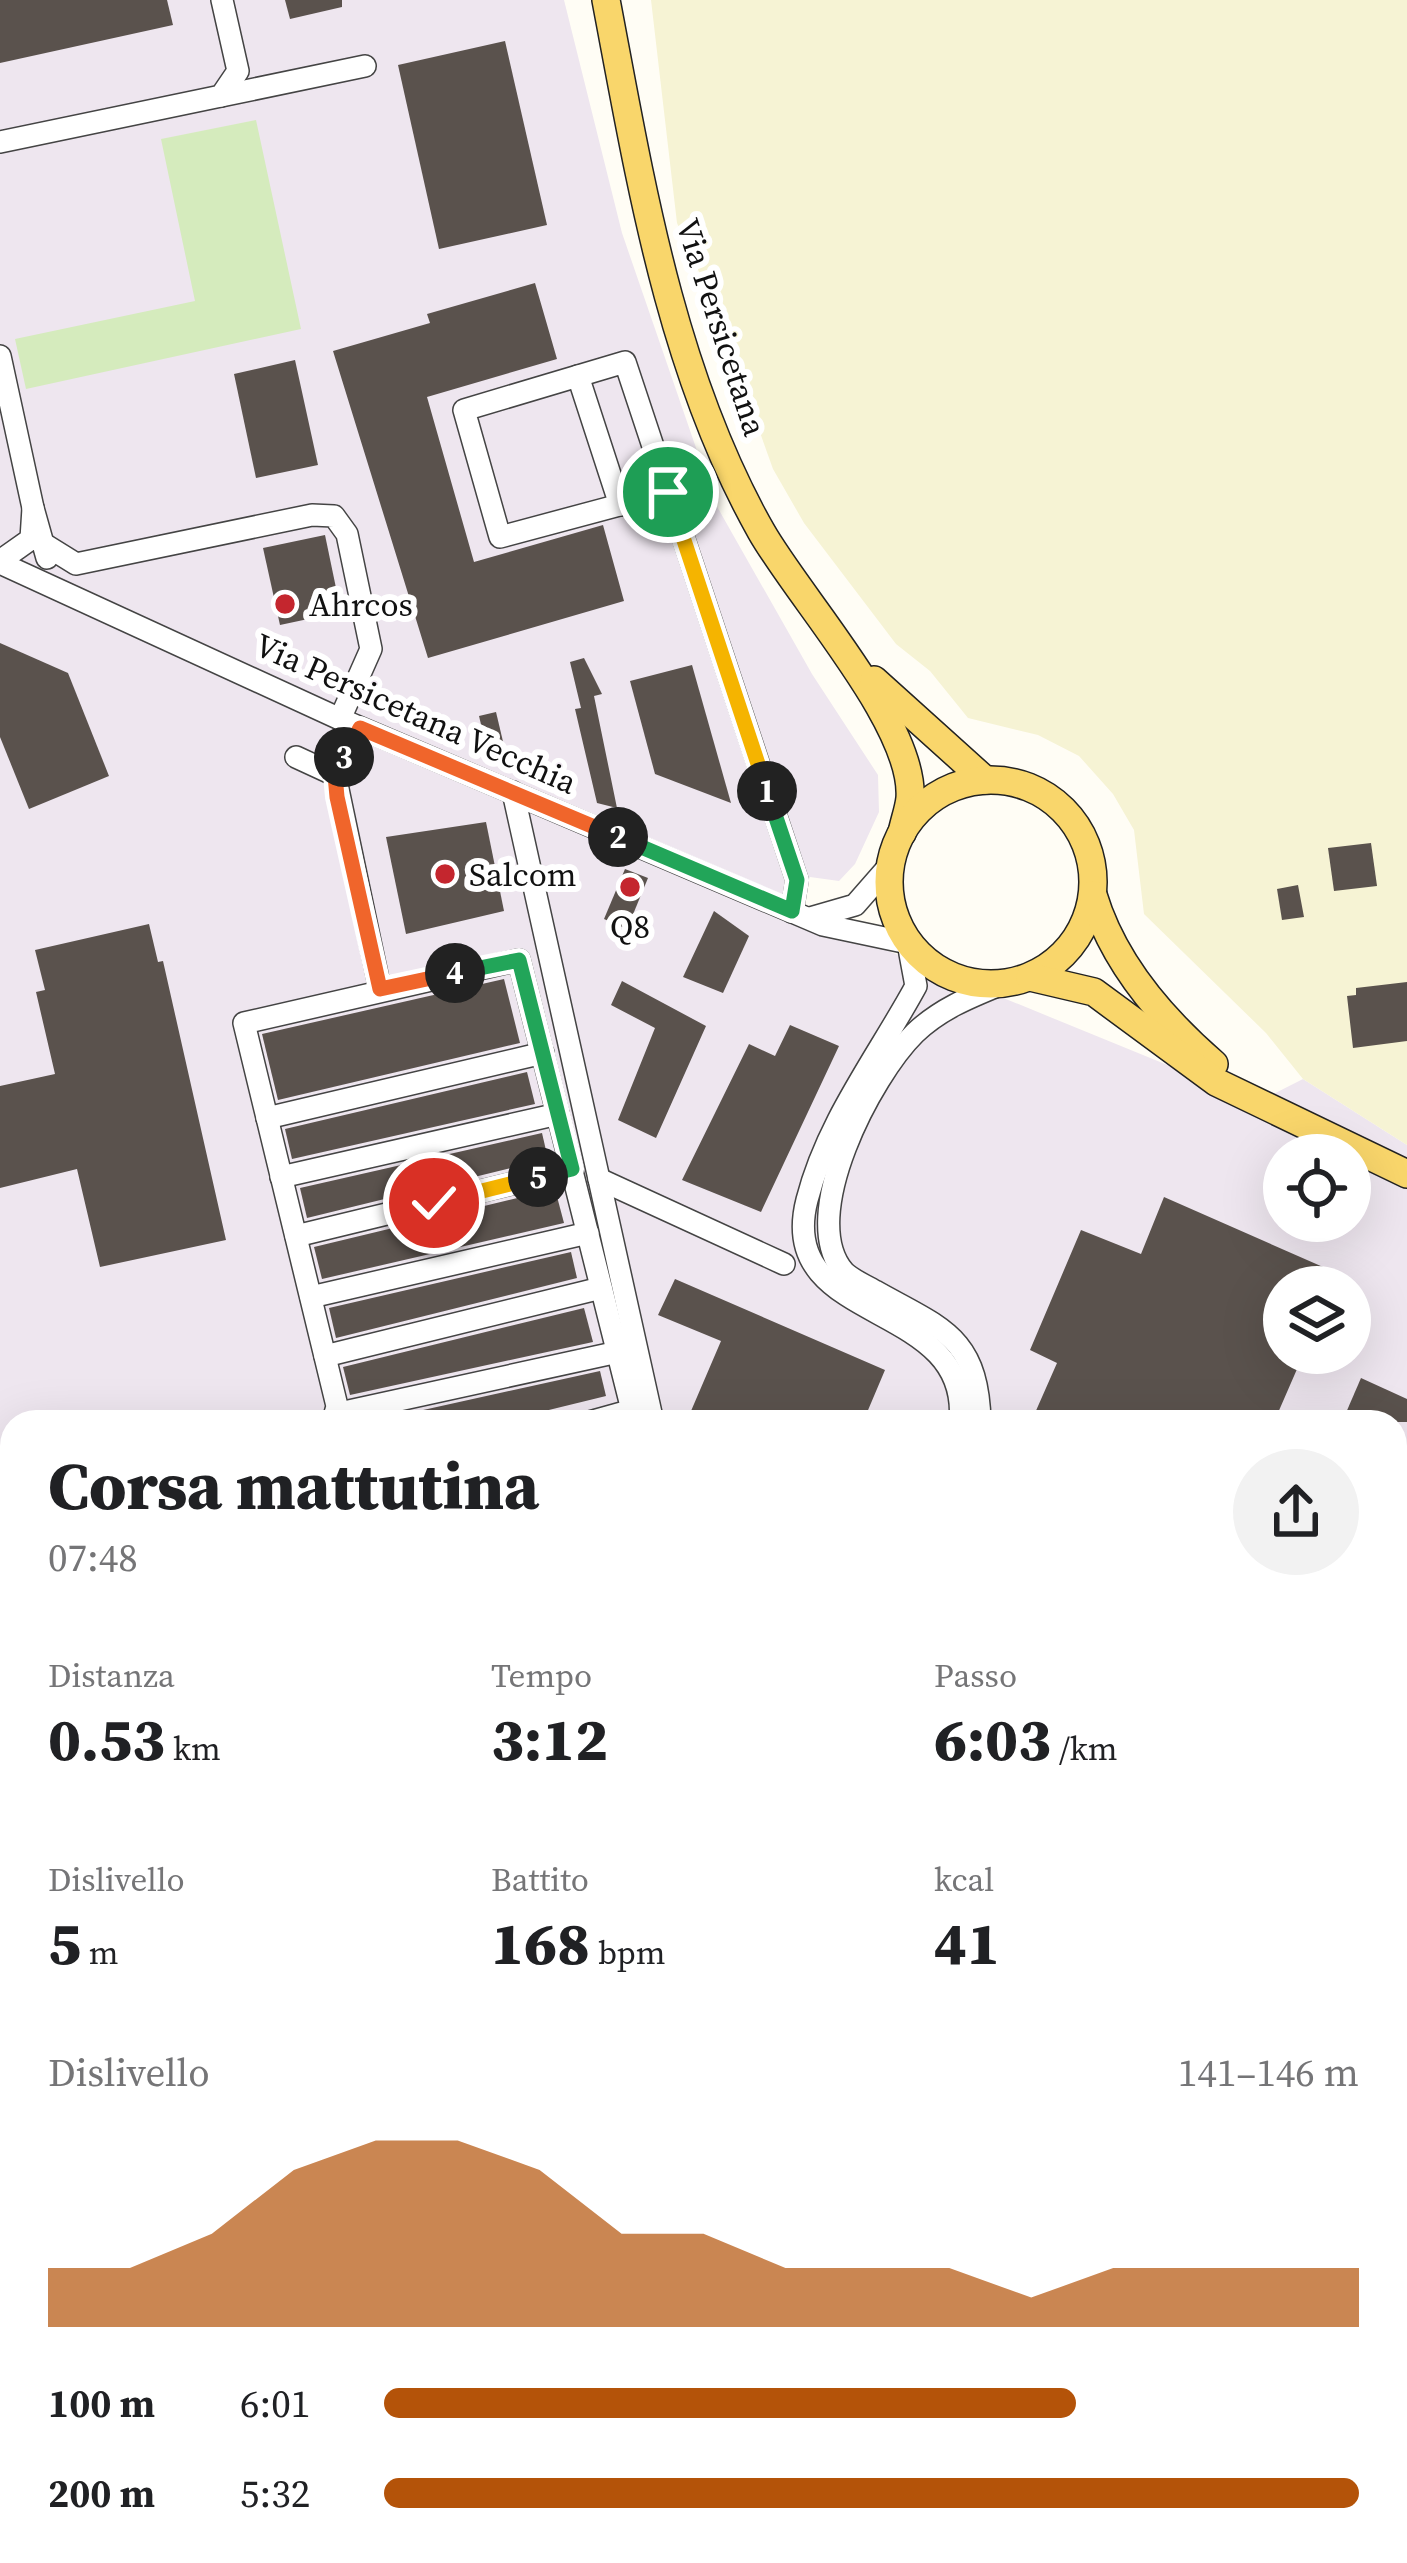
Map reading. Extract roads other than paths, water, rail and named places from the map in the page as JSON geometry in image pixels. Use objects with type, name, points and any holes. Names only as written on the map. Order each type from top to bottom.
[{"type":"main road","name":"Via Persicetana","points":[[606,0],[639,177],[693,373],[760,529],[887,722],[907,771],[910,797],[902,833]]},
{"type":"main road","name":"Via Persicetana","points":[[842,648],[985,780]]},
{"type":"main road","points":[[1093,895],[1088,916],[1065,952],[1030,976],[1002,984],[950,976],[908,943],[892,906],[890,865],[902,833],[936,796],[985,780],[1017,783],[1060,806],[1087,847],[1102,926],[1145,992],[1190,1043],[1258,1102]]},
{"type":"main road","points":[[1030,976],[1094,992],[1182,1060],[1407,1174]]},
{"type":"street","points":[[221,96],[238,71],[222,0]]},
{"type":"street","points":[[0,142],[365,66]]},
{"type":"street","points":[[238,71],[266,81],[303,80]]},
{"type":"street","points":[[0,356],[33,508],[46,546],[47,582]]},
{"type":"street","points":[[668,492],[500,537],[464,410],[625,362],[797,880],[800,915],[856,905],[890,865]]},
{"type":"street","points":[[578,376],[620,505]]},
{"type":"street","points":[[0,562],[31,539],[33,508]]},
{"type":"street","points":[[46,546],[66,562],[86,563],[312,515],[334,516],[347,534],[371,649],[335,775],[380,989]]},
{"type":"street","name":"Via Persicetana Vecchia","points":[[0,562],[350,723],[800,915],[908,943]]},
{"type":"street","points":[[296,757],[335,775]]},
{"type":"street","points":[[513,792],[650,1410]]},
{"type":"street","points":[[908,943],[916,986],[866,1064],[821,1160],[803,1221],[813,1261],[836,1292],[914,1330],[936,1348],[957,1388],[959,1410]]},
{"type":"street","points":[[333,1410],[325,1356],[244,1023],[519,960],[632,1410]]},
{"type":"street","points":[[979,1410],[975,1375],[964,1351],[941,1324],[844,1271],[830,1247],[825,1221],[856,1129],[898,1051],[954,1003],[1002,984]]},
{"type":"street","points":[[267,1118],[543,1053]]},
{"type":"street","points":[[281,1177],[558,1114]]},
{"type":"street","points":[[296,1236],[572,1169]]},
{"type":"street","points":[[599,1179],[784,1264]]},
{"type":"street","points":[[311,1297],[587,1233]]},
{"type":"street","points":[[325,1356],[602,1288]]},
{"type":"street","points":[[368,1410],[618,1352]]},
{"type":"place","name":"Ahrcos","points":[[285,604]]},
{"type":"place","name":"Salcom","points":[[445,874]]},
{"type":"place","name":"Q8","points":[[630,887]]}]
